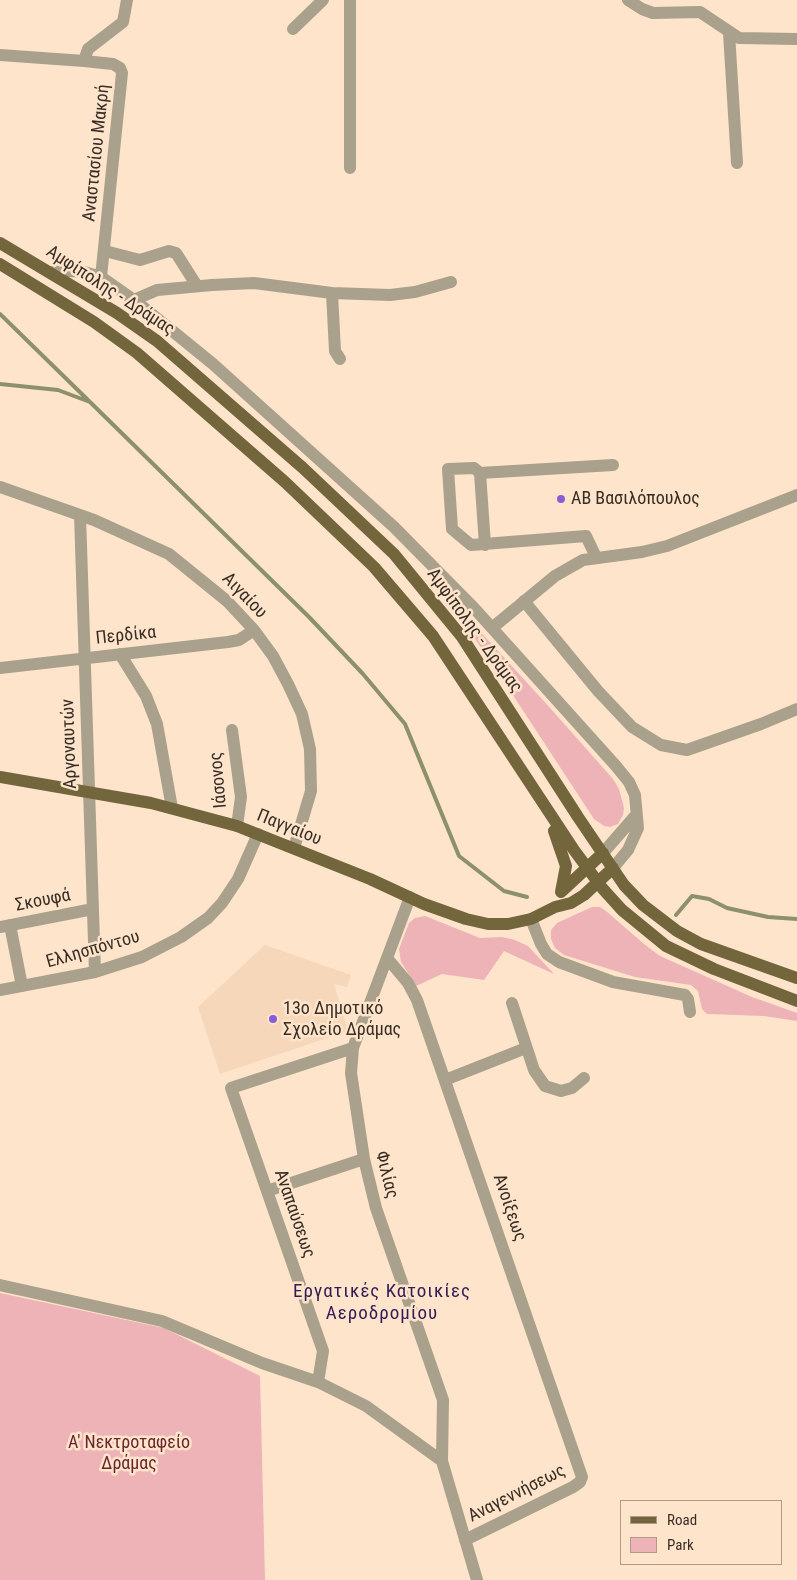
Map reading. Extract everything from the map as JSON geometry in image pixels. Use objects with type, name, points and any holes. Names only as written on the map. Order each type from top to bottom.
[{"type":"main road","name":"Αμφίπολης - Δράμας","points":[[0,243],[133,323],[168,350],[310,475],[394,554],[462,637],[603,853],[636,899],[660,920],[701,944],[797,978]]},
{"type":"main road","name":"Αμφίπολης - Δράμας","points":[[0,264],[94,322],[136,353],[285,482],[354,546],[420,619],[465,682],[587,868],[622,910],[666,946],[714,969],[797,1001]]},
{"type":"main road","points":[[515,759],[560,843],[566,866],[561,892],[555,907]]},
{"type":"main road","name":"Παγγαίου","points":[[0,777],[172,808],[237,826],[294,848],[410,898],[466,919],[488,924],[508,924],[536,917],[555,907],[571,904],[598,883],[613,868]]},
{"type":"main road","points":[[561,892],[603,853]]},
{"type":"street","name":"Αναστασίου Μακρή","points":[[101,277],[122,73],[120,68],[112,64],[84,61],[88,50],[123,22],[127,0]]},
{"type":"street","points":[[293,29],[323,0]]},
{"type":"street","points":[[350,0],[350,168]]},
{"type":"street","points":[[628,0],[642,9],[653,13],[700,12],[711,18],[728,33],[745,38],[797,39]]},
{"type":"street","points":[[728,33],[737,163]]},
{"type":"street","points":[[0,55],[84,61]]},
{"type":"street","points":[[105,251],[140,260],[170,251],[176,253],[197,286]]},
{"type":"street","points":[[50,272],[81,272],[101,277],[134,300],[213,364],[359,495],[423,555],[492,628],[623,775],[635,795],[637,834],[628,850],[613,868]]},
{"type":"street","points":[[134,300],[157,290],[197,286],[254,283],[335,293],[404,294],[451,282]]},
{"type":"street","points":[[335,293],[335,351],[340,359]]},
{"type":"street","points":[[596,557],[586,536],[471,545],[453,530],[448,469],[474,468],[480,473],[613,466]]},
{"type":"street","points":[[480,473],[485,545]]},
{"type":"street","name":"Αιγαίου","points":[[0,487],[80,515],[146,542],[177,560],[227,601],[254,630],[270,651],[288,684],[302,714],[309,742],[311,791],[294,848]]},
{"type":"street","points":[[492,628],[572,565],[596,557],[634,553],[667,546],[797,495]]},
{"type":"street","name":"Αργοναυτών","points":[[80,515],[95,972]]},
{"type":"street","points":[[524,601],[598,691],[627,721],[661,745],[687,750],[797,709]]},
{"type":"street","name":"Περδίκα","points":[[0,668],[228,642],[239,640],[254,630]]},
{"type":"street","points":[[120,654],[146,696],[157,724],[172,808]]},
{"type":"street","name":"Ιάσονος","points":[[232,730],[241,797],[237,826]]},
{"type":"street","points":[[603,853],[636,815]]},
{"type":"street","name":"Ελλησπόντου","points":[[0,990],[95,972],[160,948],[208,918],[222,903],[234,886],[258,834]]},
{"type":"street","name":"Φιλίας","points":[[410,898],[353,1048],[351,1073],[364,1159],[376,1208],[443,1400],[442,1461],[477,1580]]},
{"type":"street","name":"Σκουφά","points":[[5,926],[93,909]]},
{"type":"street","points":[[536,917],[536,935],[544,949],[559,962],[613,982],[681,994],[688,999],[690,1012]]},
{"type":"street","points":[[5,926],[22,986]]},
{"type":"street","name":"Ανοίξεως","points":[[387,958],[412,990],[582,1477]]},
{"type":"street","points":[[512,1003],[534,1070],[545,1086],[560,1091],[572,1088],[584,1078]]},
{"type":"street","name":"Αναπαύσεως","points":[[318,1382],[323,1351],[231,1088],[353,1048]]},
{"type":"street","points":[[445,1080],[526,1048]]},
{"type":"street","points":[[267,1191],[364,1159]]},
{"type":"street","points":[[0,1285],[162,1321],[262,1363],[318,1382],[366,1406],[442,1461]]},
{"type":"street","name":"Αναγεννήσεως","points":[[465,1540],[573,1487],[580,1482],[582,1477]]},
{"type":"shaded area","name":"13ο Δημοτικό Σχολείο Δράμας","points":[[265,945],[351,975],[347,987],[334,984],[348,1031],[220,1074],[198,1007]]},
{"type":"green space","points":[[440,590],[444,592],[613,779],[619,789],[624,808],[623,815],[618,824],[610,827],[604,826],[594,819],[488,657]]},
{"type":"green space","points":[[592,907],[600,907],[606,911],[660,956],[752,997],[797,1013],[797,1021],[764,1016],[707,1014],[702,1009],[698,991],[691,985],[635,977],[564,955],[555,948],[551,939],[551,930],[557,923]]},
{"type":"green space","points":[[425,916],[480,938],[502,937],[515,940],[528,946],[554,974],[504,951],[484,980],[442,974],[416,986],[401,962],[399,949],[409,923],[415,918]]},
{"type":"green space","name":"Α' Νεκτροταφείο Δράμας","points":[[0,1293],[164,1328],[260,1376],[265,1580],[0,1580]]},
{"type":"waterway","points":[[0,314],[89,401]]},
{"type":"waterway","points":[[0,384],[58,390],[90,402],[309,617],[363,674],[405,724],[459,856],[504,891],[527,897]]},
{"type":"waterway","points":[[676,915],[692,896],[709,899],[727,908],[768,917],[797,919]]},
{"type":"place","name":"ΑΒ Βασιλόπουλος","points":[[561,499]]},
{"type":"place","name":"13ο Δημοτικό Σχολείο Δράμας","points":[[273,1019]]},
{"type":"district","name":"Εργατικές Κατοικίες Αεροδρομίου","points":[[382,1303]]}]
